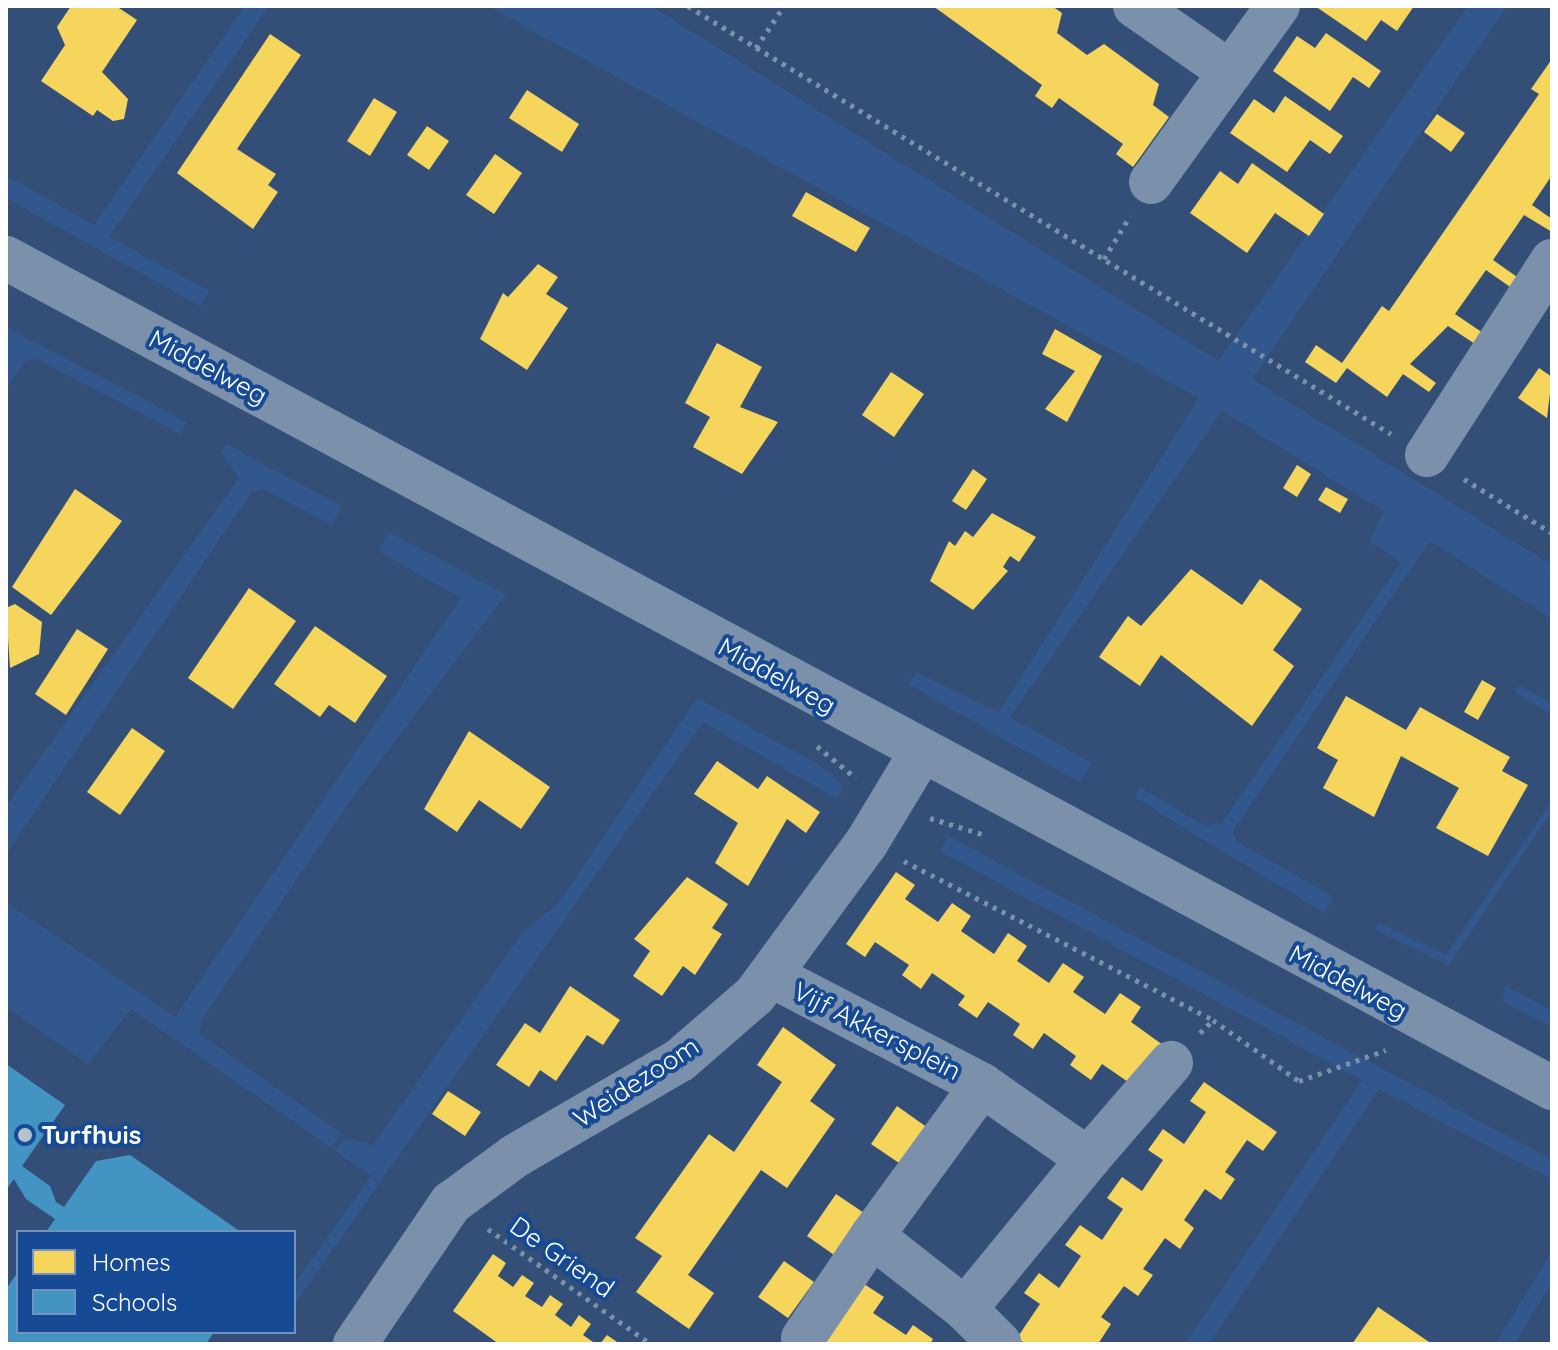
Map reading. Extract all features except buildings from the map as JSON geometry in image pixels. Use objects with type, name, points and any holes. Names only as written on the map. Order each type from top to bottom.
[{"type":"street","points":[[1135,6],[1230,72]]},
{"type":"street","points":[[1151,182],[1278,6]]},
{"type":"street","name":"Middelweg","points":[[6,258],[920,754],[1552,1088]]},
{"type":"street","points":[[1427,455],[1552,261]]},
{"type":"street","name":"Weidezoom","points":[[355,1344],[451,1203],[515,1156],[680,1060],[772,976],[867,842],[920,754]]},
{"type":"street","name":"Vijf Akkersplein","points":[[772,976],[982,1085],[1088,1159]]},
{"type":"street","points":[[965,1309],[1171,1063]]},
{"type":"street","name":"Vijf Akkersplein","points":[[803,1338],[872,1236],[982,1085]]},
{"type":"street","points":[[872,1236],[965,1309],[1000,1344]]},
{"type":"path","points":[[688,6],[1274,364]]},
{"type":"path","points":[[756,48],[784,6]]},
{"type":"path","points":[[867,842],[1213,1020],[1299,1081],[1364,1054],[1391,1049]]},
{"type":"path","name":"De Griend","points":[[451,1203],[651,1344]]},
{"type":"water","points":[[245,6],[269,6],[109,237],[210,291],[200,306],[6,198],[6,175],[94,225]]},
{"type":"water","points":[[488,6],[651,6],[1218,361],[1468,6],[1507,6],[1252,379],[1552,565],[1552,619],[1430,541],[1233,831],[1236,841],[1334,897],[1324,913],[1134,797],[1140,787],[1205,826],[1222,823],[1401,562],[1370,541],[1383,511],[1222,411],[1010,717],[1092,763],[1079,782],[908,684],[916,672],[999,712],[1199,398]]},
{"type":"water","points":[[6,327],[187,422],[180,434],[38,359],[25,361],[6,389]]},
{"type":"water","points":[[226,444],[342,506],[332,525],[263,489],[251,493],[6,854],[6,806],[239,478],[221,452]]},
{"type":"water","points":[[389,533],[506,594],[350,801],[202,1019],[200,1034],[342,1134],[330,1147],[131,1009],[88,1064],[6,1007],[6,902],[175,1017],[461,598],[378,551]]},
{"type":"water","points":[[1518,685],[1552,704],[1552,714],[1514,692]]},
{"type":"water","points":[[697,698],[828,770],[842,784],[839,800],[703,722],[296,1302],[296,1281],[371,1176],[335,1151],[345,1138],[373,1145],[522,933],[558,904]]},
{"type":"water","points":[[1552,801],[1552,811],[1449,965],[1374,929],[1380,923],[1446,955]]},
{"type":"water","points":[[948,836],[1552,1160],[1552,1180],[1379,1089],[1209,1344],[1185,1344],[1362,1080],[940,851]]},
{"type":"water","points":[[1505,985],[1552,1011],[1552,1027],[1503,1002]]},
{"type":"water","points":[[1552,1252],[1552,1283],[1514,1344],[1495,1344]]},
{"type":"place","name":"Turfhuis","points":[[25,1135]]}]
